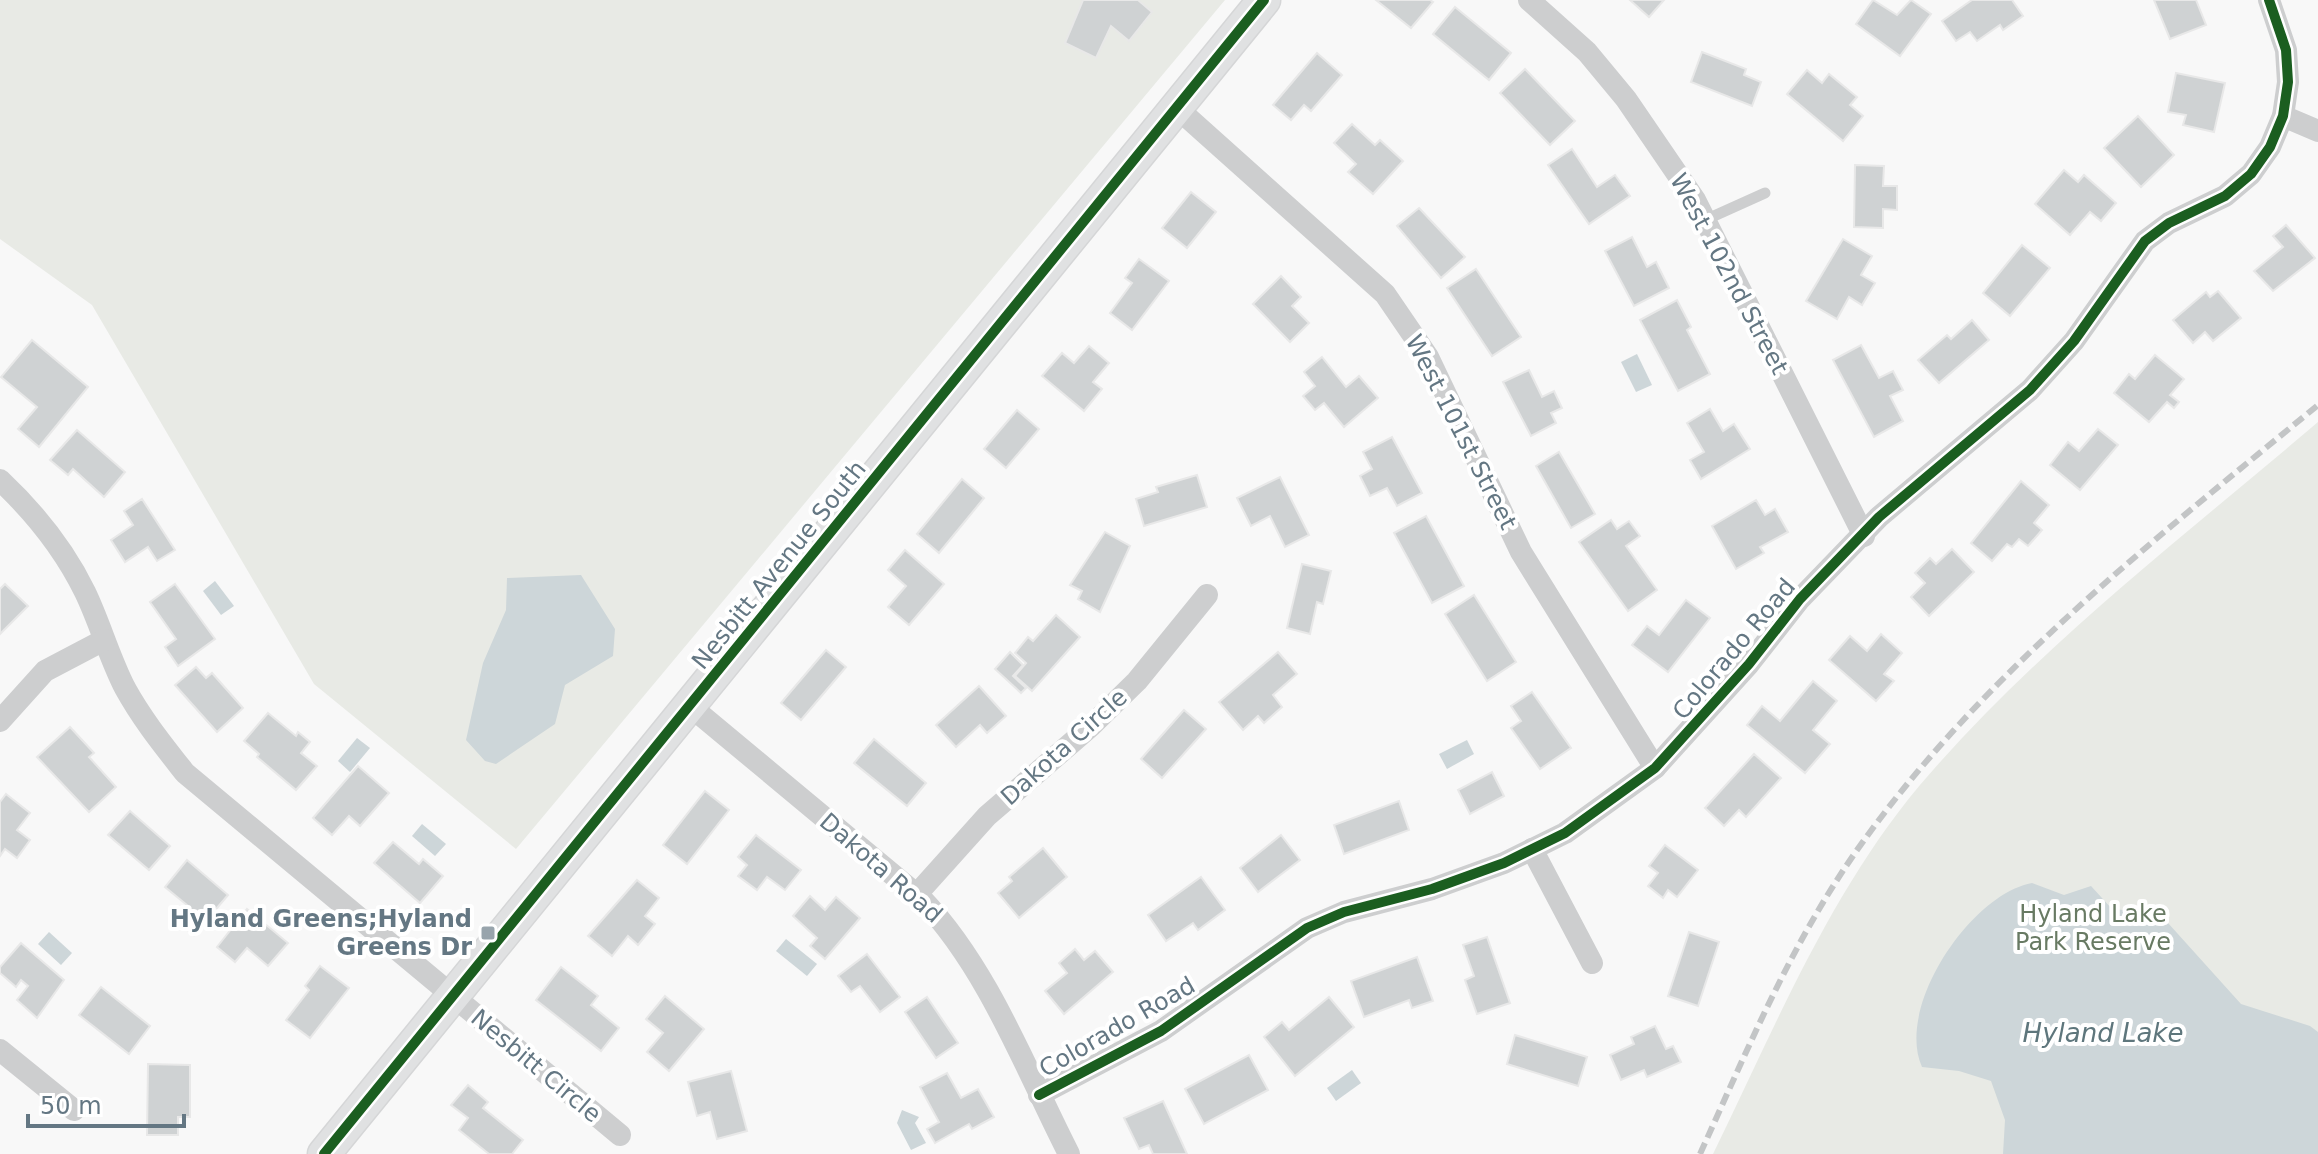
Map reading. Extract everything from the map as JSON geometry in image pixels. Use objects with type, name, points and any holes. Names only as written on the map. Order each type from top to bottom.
[{"type":"street","name":"Nesbitt Avenue South","points":[[324,1154],[1264,0]]},
{"type":"street","name":"West 102nd Street","points":[[1529,0],[1587,52],[1626,99],[1705,220],[1864,536]]},
{"type":"street","name":"Colorado Road","points":[[1039,1095],[1161,1031],[1307,928],[1344,912],[1482,872],[1565,833],[1655,768],[1749,664],[1800,599],[1916,482],[2030,390],[2074,341],[2145,241],[2169,223],[2225,196],[2251,174],[2270,147],[2283,116],[2288,82],[2286,50],[2269,0]]},
{"type":"street","name":"West 101st Street","points":[[1177,108],[1385,294],[1428,357],[1521,552],[1655,768]]},
{"type":"street","points":[[2283,116],[2318,131]]},
{"type":"street","name":"Nesbitt Circle","points":[[0,480],[27,506],[59,547],[85,592],[124,686],[152,733],[185,773],[620,1135]]},
{"type":"street","name":"Dakota Circle","points":[[917,894],[987,816],[1137,681],[1207,595]]},
{"type":"street","points":[[0,721],[45,671],[104,640]]},
{"type":"street","name":"Dakota Road","points":[[690,706],[917,894],[948,926],[970,959],[1069,1154]]},
{"type":"street","points":[[1532,849],[1592,963]]},
{"type":"street","points":[[0,1050],[74,1110]]},
{"type":"lane","points":[[1705,220],[1765,193]]},
{"type":"green space","points":[[0,0],[1225,0],[516,849],[314,684],[92,305],[0,239]]},
{"type":"green space","name":"Hyland Lake Park Reserve","points":[[2318,422],[2318,1154],[1713,1154],[1831,916],[1858,870],[1920,785],[2012,687],[2061,641]]},
{"type":"water","points":[[1637,354],[1652,385],[1636,392],[1621,362]]},
{"type":"water","points":[[581,575],[615,629],[613,656],[565,685],[555,724],[496,764],[485,761],[466,740],[483,663],[506,610],[507,578]]},
{"type":"water","points":[[215,581],[234,606],[221,615],[203,591]]},
{"type":"water","points":[[357,738],[370,748],[350,772],[338,761]]},
{"type":"water","points":[[1467,740],[1474,754],[1447,769],[1439,754]]},
{"type":"water","points":[[422,824],[446,844],[435,856],[412,836]]},
{"type":"water","name":"Hyland Lake","points":[[2032,883],[2064,895],[2091,886],[2112,909],[2159,913],[2241,1004],[2310,1026],[2318,1032],[2318,1154],[2003,1154],[2005,1120],[1991,1081],[1959,1071],[1922,1067],[1916,1042],[1919,1014],[1929,985],[1963,930],[1985,908],[2009,892]]},
{"type":"water","points":[[49,932],[72,953],[61,965],[38,944]]},
{"type":"water","points":[[786,939],[817,964],[807,976],[776,951]]},
{"type":"water","points":[[1352,1070],[1361,1083],[1336,1101],[1327,1088]]},
{"type":"water","points":[[902,1110],[919,1117],[915,1123],[926,1143],[911,1150],[897,1123]]},
{"type":"building","points":[[1083,0],[1138,0],[1152,12],[1129,41],[1111,26],[1096,58],[1065,43]]},
{"type":"building","points":[[1376,0],[1430,0],[1433,2],[1411,28]]},
{"type":"building","points":[[1630,0],[1664,0],[1649,17]]},
{"type":"building","points":[[1873,0],[1897,15],[1911,0],[1931,14],[1900,56],[1856,24]]},
{"type":"building","points":[[1972,0],[2012,0],[2023,16],[2003,30],[2000,25],[1977,41],[1970,32],[1956,41],[1942,21]]},
{"type":"building","points":[[2154,0],[2196,0],[2206,25],[2170,39]]},
{"type":"building","points":[[1455,7],[1511,53],[1489,80],[1433,34]]},
{"type":"building","points":[[1702,52],[1746,69],[1744,75],[1761,82],[1752,106],[1691,82]]},
{"type":"building","points":[[1317,53],[1342,75],[1311,111],[1304,105],[1291,120],[1273,105]]},
{"type":"building","points":[[1525,69],[1575,121],[1550,145],[1500,93]]},
{"type":"building","points":[[1807,70],[1822,83],[1829,74],[1857,97],[1850,105],[1863,116],[1843,141],[1787,94]]},
{"type":"building","points":[[2176,73],[2225,83],[2214,132],[2183,125],[2186,115],[2168,112]]},
{"type":"building","points":[[2138,116],[2174,155],[2141,187],[2104,148]]},
{"type":"building","points":[[1352,124],[1375,145],[1380,140],[1403,161],[1373,194],[1348,172],[1356,164],[1334,143]]},
{"type":"building","points":[[1572,149],[1597,187],[1615,175],[1630,196],[1589,224],[1548,165]]},
{"type":"building","points":[[1855,165],[1884,166],[1883,186],[1897,186],[1897,210],[1883,209],[1883,228],[1854,227]]},
{"type":"building","points":[[2064,170],[2078,182],[2084,175],[2116,203],[2101,221],[2090,212],[2070,235],[2035,204]]},
{"type":"building","points":[[1191,192],[1216,212],[1187,248],[1162,228]]},
{"type":"building","points":[[1419,208],[1465,257],[1441,278],[1397,226]]},
{"type":"building","points":[[2286,225],[2315,258],[2273,291],[2254,271],[2283,247],[2273,236]]},
{"type":"building","points":[[1632,237],[1647,267],[1656,262],[1669,288],[1634,306],[1605,251]]},
{"type":"building","points":[[1843,239],[1872,256],[1861,275],[1875,283],[1862,305],[1849,297],[1837,319],[1806,301]]},
{"type":"building","points":[[2022,245],[2050,268],[2010,316],[1983,293]]},
{"type":"building","points":[[1139,259],[1169,281],[1132,330],[1110,313],[1132,283],[1125,278]]},
{"type":"building","points":[[1476,269],[1521,337],[1492,356],[1447,288]]},
{"type":"building","points":[[1281,276],[1301,297],[1292,306],[1309,323],[1290,342],[1253,304]]},
{"type":"building","points":[[2218,291],[2241,318],[2213,341],[2205,332],[2193,343],[2173,320],[2206,292],[2210,297]]},
{"type":"building","points":[[1677,300],[1691,327],[1687,330],[1710,374],[1678,391],[1640,320]]},
{"type":"building","points":[[1972,320],[1989,340],[1939,383],[1918,360],[1947,335],[1951,339]]},
{"type":"building","points":[[32,340],[88,387],[39,447],[18,429],[37,407],[1,377]]},
{"type":"building","points":[[1861,345],[1879,378],[1893,371],[1903,390],[1890,396],[1903,421],[1874,437],[1833,360]]},
{"type":"building","points":[[1089,346],[1109,363],[1093,382],[1102,389],[1084,411],[1042,376],[1062,353],[1074,363]]},
{"type":"building","points":[[2155,355],[2184,379],[2170,395],[2179,402],[2174,408],[2167,402],[2149,422],[2114,393],[2129,374],[2135,379]]},
{"type":"building","points":[[1322,357],[1346,387],[1359,376],[1378,398],[1344,427],[1324,403],[1315,410],[1303,396],[1315,386],[1304,372]]},
{"type":"building","points":[[1529,370],[1542,397],[1554,391],[1562,408],[1551,413],[1556,423],[1531,436],[1503,382]]},
{"type":"building","points":[[1710,409],[1723,431],[1734,424],[1750,449],[1701,479],[1690,460],[1704,452],[1687,423]]},
{"type":"building","points":[[1017,410],[1039,429],[1006,468],[984,449]]},
{"type":"building","points":[[2098,429],[2118,445],[2080,490],[2050,465],[2068,442],[2079,451]]},
{"type":"building","points":[[77,430],[125,472],[104,497],[73,469],[68,475],[50,460]]},
{"type":"building","points":[[1392,437],[1422,493],[1397,506],[1387,488],[1370,496],[1360,476],[1372,469],[1363,452]]},
{"type":"building","points":[[1559,452],[1595,514],[1571,528],[1536,466]]},
{"type":"building","points":[[1197,475],[1207,507],[1144,526],[1136,499],[1158,492],[1156,487]]},
{"type":"building","points":[[1280,477],[1309,535],[1285,547],[1270,516],[1251,526],[1237,498]]},
{"type":"building","points":[[962,479],[984,498],[939,553],[917,534]]},
{"type":"building","points":[[2021,481],[2049,505],[2034,523],[2042,530],[2028,546],[2019,539],[2012,547],[2007,544],[1992,561],[1971,543]]},
{"type":"building","points":[[142,499],[175,550],[157,561],[148,547],[125,562],[111,540],[133,525],[124,511]]},
{"type":"building","points":[[1756,500],[1765,515],[1775,509],[1788,532],[1760,547],[1764,553],[1736,569],[1712,526]]},
{"type":"building","points":[[1426,516],[1464,586],[1432,603],[1394,533]]},
{"type":"building","points":[[1611,520],[1617,529],[1629,521],[1640,536],[1626,546],[1657,590],[1628,611],[1579,542]]},
{"type":"building","points":[[1105,532],[1130,546],[1100,612],[1078,599],[1082,591],[1070,585]]},
{"type":"building","points":[[1952,549],[1974,572],[1929,616],[1911,597],[1925,583],[1915,573],[1930,558],[1936,564]]},
{"type":"building","points":[[905,550],[944,584],[909,625],[888,607],[906,586],[888,570]]},
{"type":"building","points":[[1302,564],[1331,571],[1323,604],[1317,602],[1310,634],[1287,628]]},
{"type":"building","points":[[5,584],[28,606],[0,634],[0,589]]},
{"type":"building","points":[[175,584],[215,639],[178,666],[165,647],[176,639],[150,602]]},
{"type":"building","points":[[1474,595],[1516,662],[1487,681],[1445,614]]},
{"type":"building","points":[[1686,600],[1710,618],[1668,672],[1632,645],[1647,626],[1659,635]]},
{"type":"building","points":[[1056,615],[1080,637],[1032,691],[1015,676],[1026,663],[1015,653],[1028,637],[1033,641]]},
{"type":"building","points":[[1881,634],[1902,653],[1884,674],[1894,681],[1876,701],[1829,660],[1850,636],[1867,651]]},
{"type":"building","points":[[826,650],[846,667],[801,720],[781,703]]},
{"type":"building","points":[[1010,652],[1023,665],[1013,676],[1026,688],[1021,693],[995,669]]},
{"type":"building","points":[[1278,652],[1297,674],[1273,695],[1282,707],[1264,723],[1258,716],[1243,730],[1219,702]]},
{"type":"building","points":[[196,667],[206,678],[212,673],[243,708],[217,732],[175,685]]},
{"type":"building","points":[[1813,681],[1837,701],[1813,730],[1830,744],[1805,773],[1747,725],[1762,706],[1780,721]]},
{"type":"building","points":[[979,686],[1006,716],[987,733],[980,725],[956,747],[936,725]]},
{"type":"building","points":[[1532,692],[1571,748],[1540,769],[1511,728],[1521,721],[1511,706]]},
{"type":"building","points":[[1184,710],[1206,729],[1162,778],[1141,759]]},
{"type":"building","points":[[268,713],[296,736],[298,732],[310,742],[301,753],[317,766],[296,790],[257,757],[259,754],[244,741]]},
{"type":"building","points":[[70,727],[94,753],[89,757],[116,787],[89,812],[37,757]]},
{"type":"building","points":[[874,739],[926,783],[907,806],[854,763]]},
{"type":"building","points":[[1754,754],[1781,778],[1746,817],[1739,810],[1724,826],[1705,808]]},
{"type":"building","points":[[358,766],[389,793],[360,826],[349,816],[332,835],[313,818]]},
{"type":"building","points":[[1492,772],[1504,796],[1470,814],[1458,790]]},
{"type":"building","points":[[705,791],[729,810],[687,864],[663,845]]},
{"type":"building","points":[[6,794],[30,813],[17,830],[30,840],[17,858],[5,849],[0,856],[0,802]]},
{"type":"building","points":[[1399,801],[1409,830],[1344,854],[1334,825]]},
{"type":"building","points":[[130,811],[170,846],[149,870],[108,835]]},
{"type":"building","points":[[756,835],[801,870],[785,890],[767,877],[757,890],[738,876],[747,865],[738,857]]},
{"type":"building","points":[[1281,835],[1300,860],[1258,892],[1240,868]]},
{"type":"building","points":[[393,842],[419,864],[423,859],[443,876],[420,903],[374,863]]},
{"type":"building","points":[[1665,845],[1698,870],[1677,897],[1668,890],[1663,898],[1648,886],[1658,873],[1649,866]]},
{"type":"building","points":[[1043,848],[1067,877],[1019,918],[998,893],[1012,881],[1009,877]]},
{"type":"building","points":[[187,860],[228,895],[194,935],[174,919],[187,905],[165,887]]},
{"type":"building","points":[[1201,877],[1225,910],[1198,930],[1193,923],[1166,941],[1148,915]]},
{"type":"building","points":[[637,880],[659,898],[645,916],[655,924],[638,945],[628,936],[612,956],[588,936]]},
{"type":"building","points":[[810,896],[825,910],[836,897],[860,918],[825,959],[810,946],[817,938],[793,916]]},
{"type":"building","points":[[247,909],[288,943],[268,966],[247,948],[235,962],[217,947]]},
{"type":"building","points":[[1689,932],[1719,942],[1698,1006],[1668,996]]},
{"type":"building","points":[[1487,937],[1510,1003],[1477,1014],[1465,980],[1474,976],[1463,945]]},
{"type":"building","points":[[21,943],[64,980],[37,1018],[17,1000],[28,986],[21,980],[16,987],[0,973],[0,967]]},
{"type":"building","points":[[1075,949],[1084,960],[1095,951],[1113,972],[1064,1014],[1045,991],[1067,973],[1059,963]]},
{"type":"building","points":[[867,954],[900,997],[880,1012],[860,986],[851,992],[838,976]]},
{"type":"building","points":[[1417,957],[1433,1001],[1412,1008],[1409,1000],[1364,1017],[1351,981]]},
{"type":"building","points":[[320,966],[349,988],[310,1038],[286,1020],[309,990],[305,986]]},
{"type":"building","points":[[561,967],[598,996],[591,1005],[619,1028],[601,1051],[536,1000]]},
{"type":"building","points":[[101,987],[150,1026],[129,1054],[79,1015]]},
{"type":"building","points":[[665,996],[704,1029],[669,1071],[647,1052],[663,1033],[646,1019]]},
{"type":"building","points":[[927,997],[958,1043],[936,1058],[905,1012]]},
{"type":"building","points":[[1329,997],[1354,1027],[1295,1076],[1264,1037],[1282,1022],[1289,1030]]},
{"type":"building","points":[[1655,1026],[1666,1049],[1673,1046],[1681,1062],[1647,1077],[1644,1070],[1621,1080],[1610,1055],[1634,1044],[1631,1037]]},
{"type":"building","points":[[1515,1035],[1587,1057],[1578,1086],[1507,1064]]},
{"type":"building","points":[[1249,1055],[1268,1090],[1204,1124],[1185,1089]]},
{"type":"building","points":[[148,1064],[190,1065],[190,1117],[178,1117],[178,1135],[147,1135]]},
{"type":"building","points":[[731,1071],[747,1131],[717,1139],[710,1112],[697,1116],[688,1082]]},
{"type":"building","points":[[947,1073],[961,1098],[978,1089],[994,1117],[972,1129],[969,1124],[935,1143],[927,1129],[939,1122],[920,1087]]},
{"type":"building","points":[[468,1085],[488,1102],[483,1108],[523,1140],[512,1154],[489,1154],[459,1130],[468,1118],[451,1105]]},
{"type":"building","points":[[1163,1101],[1187,1154],[1153,1154],[1149,1145],[1139,1149],[1124,1118]]},
{"type":"railway","points":[[1700,1154],[1771,1000],[1810,925],[1855,853],[1903,789],[1956,728],[2071,614],[2318,405]]},
{"type":"cycle path","points":[[324,1154],[1264,0]]},
{"type":"cycle path","points":[[1039,1095],[1161,1031],[1307,928],[1344,912],[1432,889],[1504,863],[1565,833],[1655,768],[1749,664],[1800,599],[1879,517],[2030,390],[2074,341],[2145,241],[2169,223],[2225,196],[2251,174],[2270,147],[2283,116],[2288,82],[2286,50],[2269,0]]},
{"type":"place","name":"Hyland Greens;Hyland Greens Dr","points":[[488,933]]}]
